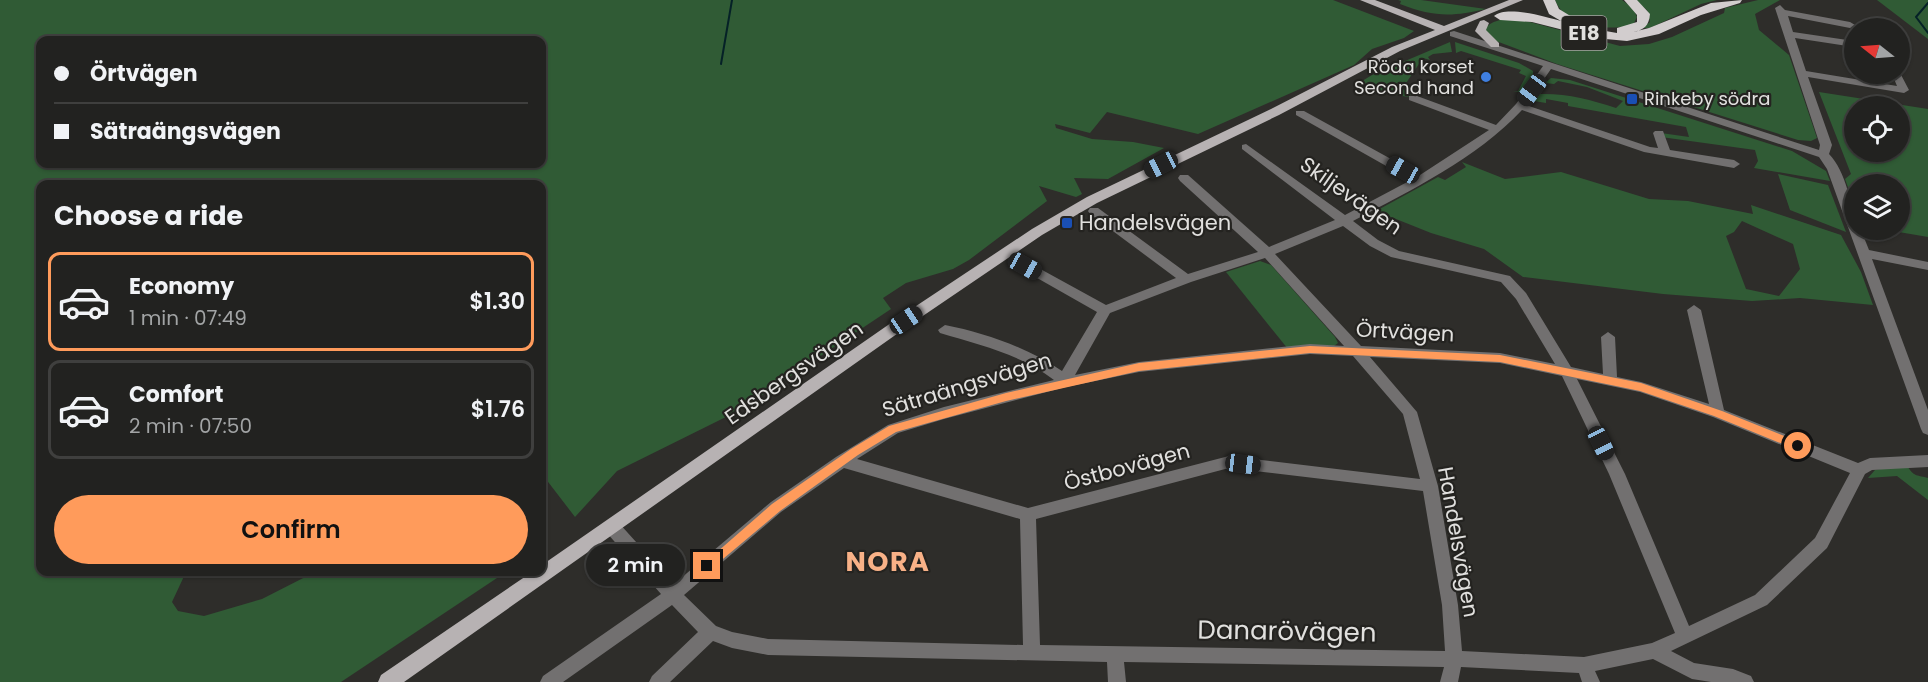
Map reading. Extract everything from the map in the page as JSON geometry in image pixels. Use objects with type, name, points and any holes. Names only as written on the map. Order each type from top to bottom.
[{"type":"highway","name":"E18","points":[[1549,0],[1554,11],[1579,26]]},
{"type":"highway","name":"E18","points":[[1520,3],[1579,26],[1610,31],[1638,27],[1643,22],[1644,14],[1630,0]]},
{"type":"highway","name":"E18","points":[[1497,13],[1528,16],[1605,37],[1641,36],[1698,11],[1736,0]]},
{"type":"highway","name":"E18","points":[[1520,3],[1558,25]]},
{"type":"main road","points":[[1365,0],[1452,30],[1484,23],[1497,13]]},
{"type":"main road","points":[[1385,0],[1427,15],[1452,30]]},
{"type":"main road","points":[[1452,30],[1520,3]]},
{"type":"main road","points":[[1394,11],[1419,25],[1422,29],[1421,38]]},
{"type":"main road","points":[[1427,15],[1451,18],[1497,13]]},
{"type":"main road","points":[[1484,23],[1480,31],[1495,45]]},
{"type":"main road","name":"Edsbergsvägen","points":[[1275,112],[1421,38],[1452,30]]},
{"type":"main road","name":"Edsbergsvägen","points":[[546,573],[906,320],[1037,232],[1092,200],[1452,30]]},
{"type":"main road","name":"Edsbergsvägen","points":[[388,682],[541,576]]},
{"type":"street","points":[[1823,155],[1826,145],[1781,10],[1844,24]]},
{"type":"street","points":[[1452,30],[1548,66]]},
{"type":"street","points":[[1452,30],[1548,66],[1823,155],[1830,162],[1844,190]]},
{"type":"street","points":[[1789,34],[1844,42]]},
{"type":"street","points":[[1020,263],[1105,310],[1186,279],[1267,253],[1346,220],[1420,180],[1498,129],[1520,106],[1548,66]]},
{"type":"street","points":[[1802,73],[1844,80]]},
{"type":"street","points":[[1868,84],[1904,90],[1901,84]]},
{"type":"street","points":[[1413,98],[1498,129]]},
{"type":"street","points":[[1520,106],[1648,150],[1734,164]]},
{"type":"street","points":[[1300,113],[1420,180]]},
{"type":"street","points":[[1659,133],[1665,153]]},
{"type":"street","name":"Skiljevägen","points":[[1246,147],[1374,243],[1395,254],[1505,279],[1521,296],[1567,372],[1617,474],[1684,634]]},
{"type":"street","name":"Handelsvägen","points":[[1184,178],[1267,253],[1323,311],[1354,350],[1410,412],[1430,486],[1450,605],[1454,659],[1449,682]]},
{"type":"street","points":[[1094,212],[1186,279]]},
{"type":"street","points":[[1858,240],[1928,429]]},
{"type":"street","points":[[1862,253],[1928,266]]},
{"type":"street","name":"Sätraängsvägen","points":[[549,682],[673,595],[776,507],[841,461],[893,429],[944,413],[1066,382],[1069,371],[1105,310]]},
{"type":"street","points":[[1694,310],[1718,413]]},
{"type":"street","points":[[945,330],[967,333],[1053,370],[1066,382]]},
{"type":"street","points":[[1608,337],[1610,381]]},
{"type":"street","name":"Örtvägen","points":[[1066,382],[1139,367],[1310,349],[1500,358],[1641,387],[1718,413],[1859,470]]},
{"type":"street","points":[[841,461],[1028,515],[1032,653]]},
{"type":"street","points":[[1859,470],[1870,464],[1928,461]]},
{"type":"street","name":"Östbovägen","points":[[1028,515],[1229,462],[1430,486]]},
{"type":"street","name":"Danarövägen","points":[[612,527],[673,595],[710,632],[732,640],[768,647],[1454,659],[1584,665],[1654,651],[1684,634],[1761,600],[1821,543],[1859,470]]},
{"type":"street","points":[[658,682],[710,632]]},
{"type":"street","points":[[1654,651],[1692,671],[1733,677],[1745,682]]},
{"type":"street","points":[[1115,654],[1117,682]]},
{"type":"street","points":[[1584,665],[1591,682]]},
{"type":"green space","points":[[0,0],[1333,0],[1414,31],[1404,38],[1372,49],[1354,65],[1198,134],[1107,112],[1090,133],[1055,124],[1056,128],[1092,139],[1133,142],[1164,148],[1108,179],[1074,178],[1082,194],[1076,197],[1039,186],[1047,201],[969,260],[953,269],[906,283],[883,298],[891,309],[738,411],[617,471],[575,517],[546,479],[546,180],[36,180],[36,576],[184,576],[172,602],[178,611],[204,616],[262,599],[307,576],[500,576],[341,682],[0,682]]},
{"type":"green space","points":[[1398,0],[1421,0],[1486,9],[1453,14],[1433,13],[1400,4],[1401,1]]},
{"type":"green space","points":[[1555,0],[1622,0],[1633,8],[1637,17],[1633,25],[1623,27],[1588,25],[1568,17]]},
{"type":"green space","points":[[1635,0],[1717,0],[1701,4],[1650,28],[1642,28],[1650,22],[1647,10]]},
{"type":"green space","points":[[1758,0],[1780,0],[1755,14],[1759,30],[1789,55],[1817,138],[1811,141],[1798,140],[1557,64],[1496,41],[1484,30],[1494,22],[1515,18],[1620,46],[1649,44],[1672,37],[1724,13],[1725,8]]},
{"type":"green space","points":[[1877,0],[1928,0],[1928,39],[1910,25],[1910,18],[1901,18]]},
{"type":"green space","points":[[1450,42],[1452,52],[1433,54],[1428,57],[1430,60],[1423,58],[1402,89],[1413,93],[1408,97],[1354,86],[1372,75]]},
{"type":"green space","points":[[1455,42],[1519,63],[1533,71],[1533,74],[1520,92],[1513,91],[1518,91],[1526,76],[1519,73],[1521,70],[1461,51],[1456,53]]},
{"type":"green space","points":[[1551,78],[1570,80],[1792,151],[1826,171],[1830,181],[1754,168],[1758,161],[1755,150],[1661,137],[1661,133],[1689,137],[1686,127],[1568,106],[1568,103],[1546,99],[1546,103],[1534,101],[1537,94],[1558,94],[1616,108],[1623,101],[1587,87],[1558,81],[1554,84],[1545,83]]},
{"type":"green space","points":[[1819,92],[1845,96],[1844,156]]},
{"type":"green space","points":[[1910,106],[1928,109],[1928,237],[1910,234],[1910,174],[1851,174],[1846,162],[1910,162]]},
{"type":"green space","points":[[1462,162],[1505,179],[1561,172],[1649,199],[1688,201],[1753,214],[1751,205],[1841,235],[1861,272],[1873,305],[1800,298],[1752,301],[1663,294],[1523,277],[1484,249],[1431,233],[1376,211],[1438,177],[1445,180],[1466,167]],"holes":[[[1742,221],[1793,244],[1800,269],[1779,296],[1746,289],[1726,236],[1734,232]]]},
{"type":"green space","points":[[1778,174],[1828,185],[1844,231],[1790,210]]},
{"type":"green space","points":[[1260,261],[1271,265],[1338,343],[1334,346],[1288,349],[1226,272]]},
{"type":"green space","points":[[1898,466],[1908,467],[1914,474],[1928,478],[1928,500],[1897,476],[1868,478],[1875,470]]},
{"type":"waterway","points":[[721,64],[732,0]]},
{"type":"waterway","points":[[1928,3],[1916,17],[1928,33]]},
{"type":"place","name":"Röda korset Second hand","points":[[1486,77]]},
{"type":"place","name":"Rinkeby södra","points":[[1632,99]]},
{"type":"place","name":"Handelsvägen","points":[[1067,223]]},
{"type":"district","name":"NORA","points":[[888,562]]},
{"type":"route","points":[[707,566],[776,507],[868,443],[893,429],[1006,397],[1139,367],[1310,349],[1500,358],[1641,387],[1718,413],[1798,446]]}]
